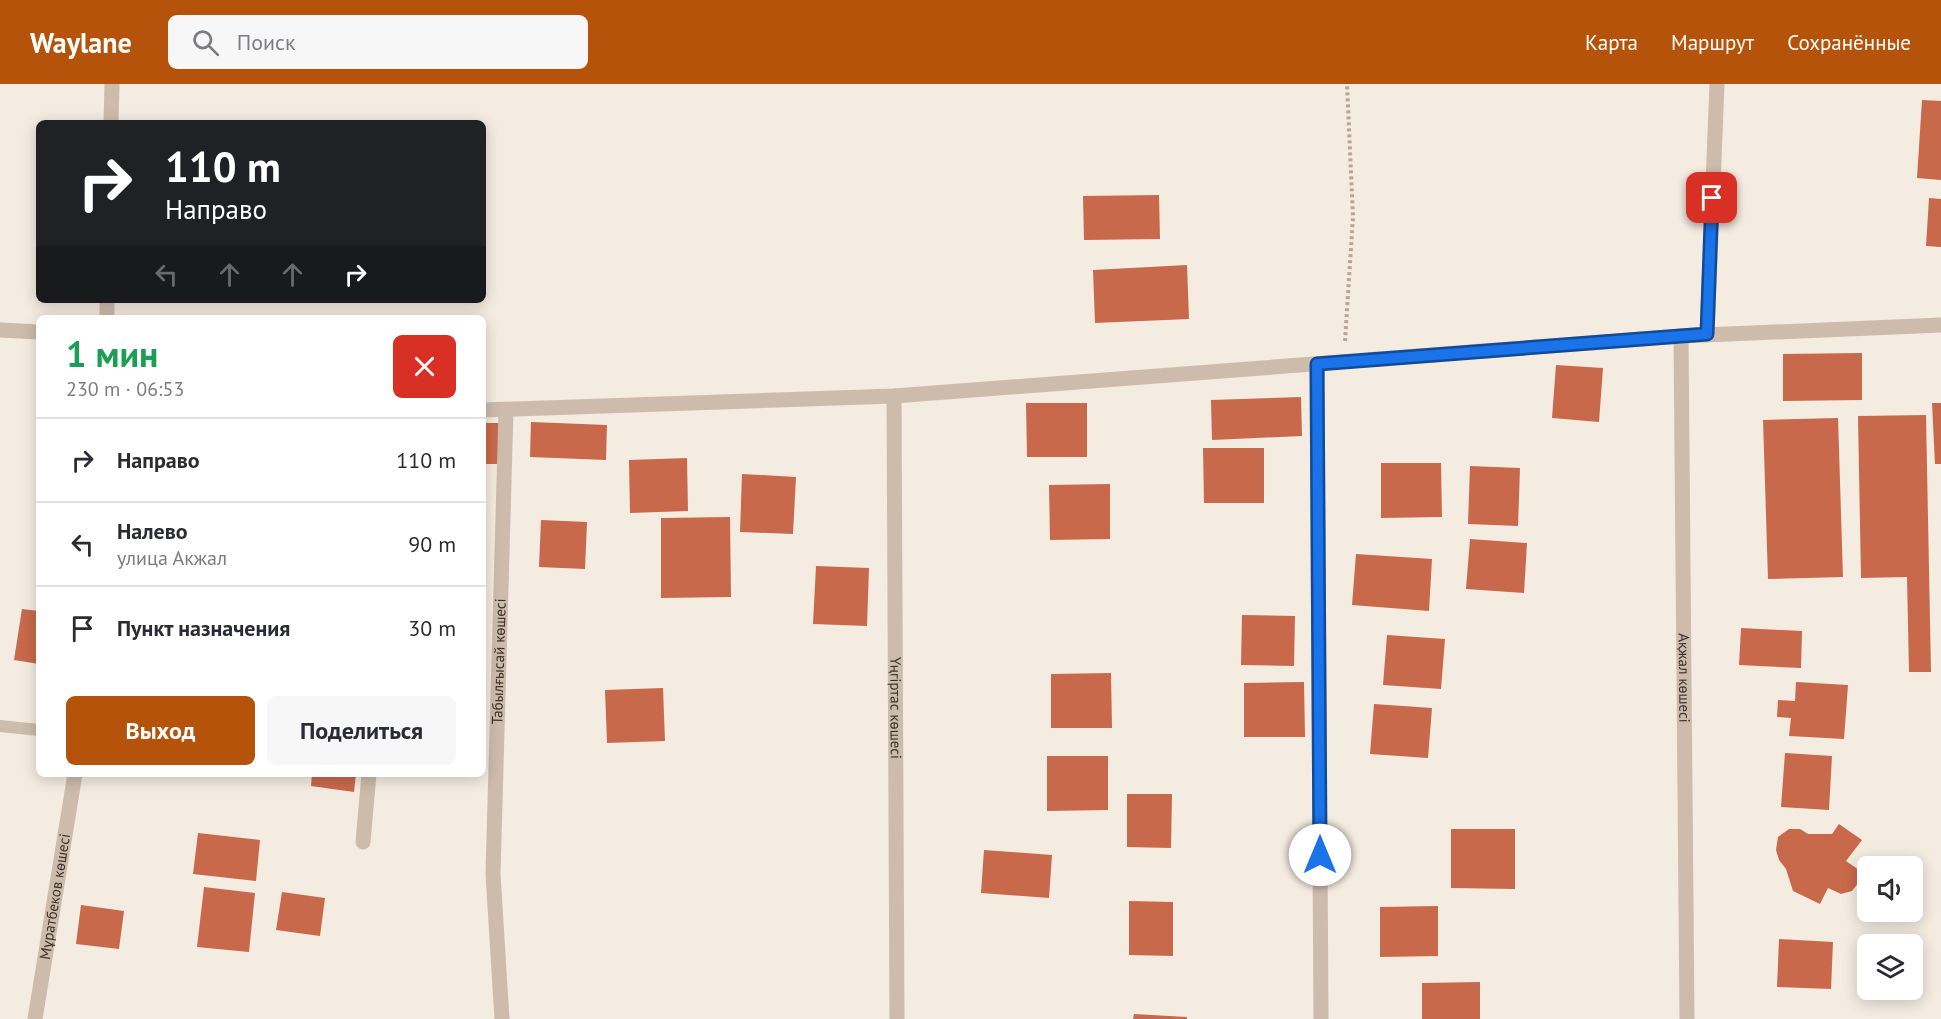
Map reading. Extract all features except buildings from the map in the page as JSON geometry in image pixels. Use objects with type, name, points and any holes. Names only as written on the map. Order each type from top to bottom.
[{"type":"street","points":[[111,120],[112,84]]},
{"type":"street","points":[[1707,334],[1717,84]]},
{"type":"street","points":[[486,410],[894,396],[1707,334],[1941,325]]},
{"type":"street","points":[[0,330],[36,332]]},
{"type":"street","name":"Ақжал көшесі","points":[[1681,336],[1688,1019]]},
{"type":"street","points":[[1317,364],[1321,1019]]},
{"type":"street","name":"Үңгіртас көшесі","points":[[894,396],[897,1019]]},
{"type":"street","name":"Табылғысай көшесі","points":[[501,1019],[493,874],[506,410]]},
{"type":"street","name":"Мұратбеков көшесі","points":[[35,1019],[75,777]]},
{"type":"street","points":[[363,842],[369,777]]},
{"type":"lane","points":[[0,726],[36,730]]},
{"type":"path","points":[[1344,362],[1353,217],[1347,84]]},
{"type":"route","points":[[1320,855],[1317,364],[1707,334],[1712,198]]}]
